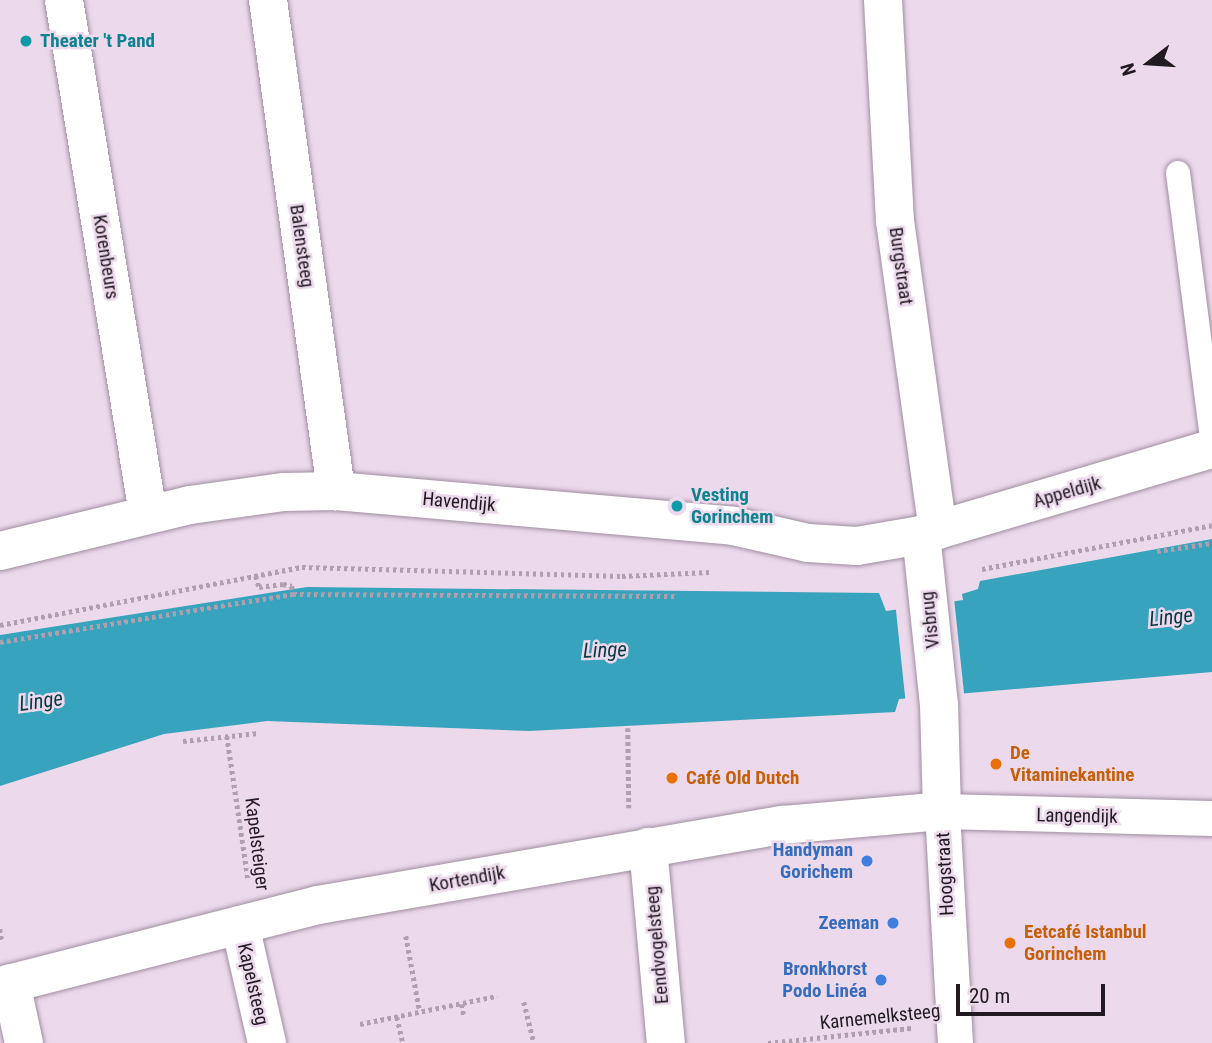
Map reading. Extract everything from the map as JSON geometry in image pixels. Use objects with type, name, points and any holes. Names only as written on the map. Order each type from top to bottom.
[{"type":"street","name":"Korenbeurs","points":[[64,0],[148,514]]},
{"type":"street","name":"Balensteeg","points":[[268,0],[336,491]]},
{"type":"street","name":"Burgstraat","points":[[883,0],[895,221],[930,533]]},
{"type":"street","name":"Appeldijk","points":[[930,533],[1212,449]]},
{"type":"street","name":"Havendijk","points":[[0,551],[148,514],[234,498],[336,491],[733,526],[832,546],[930,533]]},
{"type":"street","name":"Visbrug","points":[[930,533],[928,598],[939,705]]},
{"type":"street","name":"Hoogstraat","points":[[939,705],[942,811],[955,1033]]},
{"type":"street","name":"Langendijk","points":[[942,811],[1212,818]]},
{"type":"street","name":"Kortendijk","points":[[6,984],[246,923],[639,849],[783,825],[942,811]]},
{"type":"street","name":"Eendvogelsteeg","points":[[639,849],[666,1043]]},
{"type":"street","name":"Kapelsteeg","points":[[246,923],[267,1043]]},
{"type":"street","points":[[6,984],[24,1043]]},
{"type":"lane","points":[[1178,173],[1212,439]]},
{"type":"path","points":[[982,569],[1212,526]]},
{"type":"path","points":[[1157,551],[1212,543]]},
{"type":"path","points":[[0,625],[302,567],[622,576],[724,572]]},
{"type":"path","points":[[256,576],[259,587],[292,586],[293,594]]},
{"type":"path","points":[[0,642],[293,594],[676,596]]},
{"type":"path","points":[[628,729],[639,849]]},
{"type":"path","points":[[183,741],[258,733]]},
{"type":"path","name":"Kapelsteiger","points":[[227,736],[246,923]]},
{"type":"path","points":[[403,924],[420,1012]]},
{"type":"path","points":[[360,1024],[497,996]]},
{"type":"path","points":[[524,1002],[534,1043]]},
{"type":"path","points":[[462,1003],[464,1017]]},
{"type":"path","points":[[397,1017],[403,1043]]},
{"type":"path","name":"Karnemelksteeg","points":[[768,1043],[955,1033]]},
{"type":"water","name":"Linge","points":[[1212,539],[1212,672],[899,699],[895,712],[529,731],[267,721],[164,734],[0,786],[0,635],[307,587],[879,593],[886,611],[963,600],[962,594],[978,589],[980,581]]},
{"type":"pier","points":[[954,598],[964,697],[906,704],[895,604]]},
{"type":"place","name":"Theater 't Pand","points":[[26,41]]},
{"type":"place","name":"Vesting Gorinchem","points":[[677,506]]},
{"type":"place","name":"De Vitaminekantine","points":[[996,764]]},
{"type":"place","name":"Café Old Dutch","points":[[672,778]]},
{"type":"place","name":"Handyman Gorichem","points":[[867,861]]},
{"type":"place","name":"Zeeman","points":[[893,923]]},
{"type":"place","name":"Eetcafé Istanbul Gorinchem","points":[[1010,943]]},
{"type":"place","name":"Bronkhorst Podo Linéa","points":[[881,980]]}]
